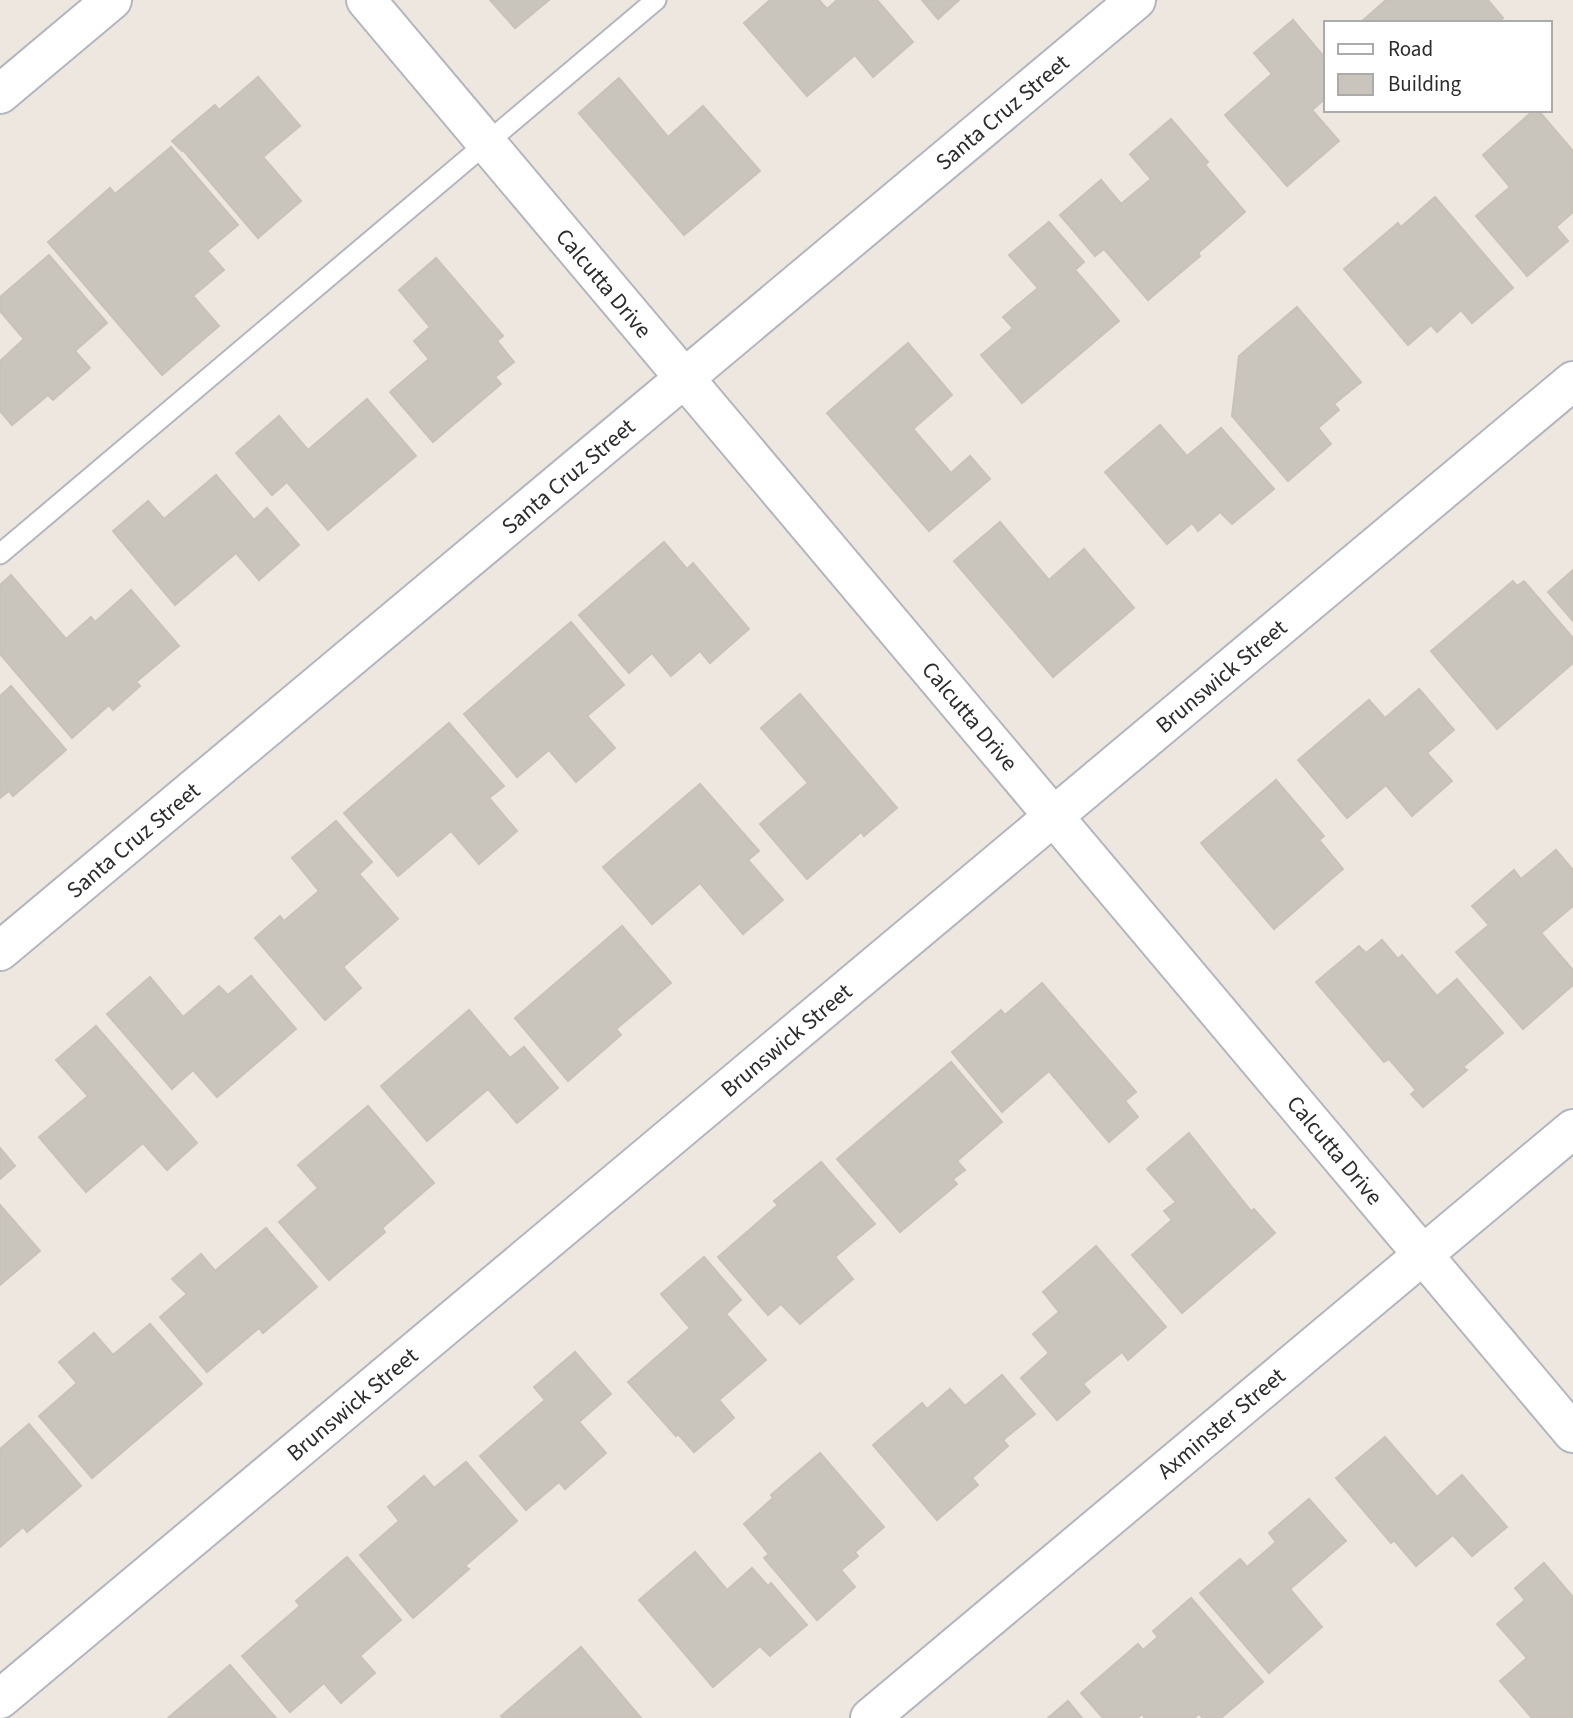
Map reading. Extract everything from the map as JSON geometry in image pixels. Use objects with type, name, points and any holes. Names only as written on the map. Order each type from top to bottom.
[{"type":"street","points":[[0,94],[112,0]]},
{"type":"street","name":"Calcutta Drive","points":[[366,0],[1573,1433]]},
{"type":"street","name":"Santa Cruz Street","points":[[0,951],[1136,0]]},
{"type":"street","name":"Brunswick Street","points":[[0,1699],[1573,381]]},
{"type":"street","name":"Axminster Street","points":[[870,1718],[1573,1129]]},
{"type":"lane","points":[[0,554],[656,0]]},
{"type":"building","points":[[490,0],[549,0],[515,28]]},
{"type":"building","points":[[770,0],[819,0],[827,9],[837,0],[877,0],[913,42],[873,77],[855,55],[807,96],[744,23]]},
{"type":"building","points":[[922,0],[959,0],[938,19]]},
{"type":"building","points":[[1386,0],[1488,0],[1503,18],[1500,21],[1362,21]]},
{"type":"building","points":[[1293,20],[1324,57],[1324,100],[1312,110],[1339,141],[1287,186],[1225,115],[1272,74],[1254,53]]},
{"type":"building","points":[[258,77],[300,126],[263,157],[301,201],[258,238],[183,150],[172,141],[215,105],[219,110]]},
{"type":"building","points":[[619,78],[668,137],[703,106],[760,171],[684,235],[579,113]]},
{"type":"building","points":[[1532,112],[1540,112],[1573,151],[1573,212],[1556,227],[1568,241],[1527,276],[1476,216],[1510,187],[1483,155]]},
{"type":"building","points":[[1171,119],[1208,162],[1205,165],[1245,212],[1198,253],[1200,256],[1148,300],[1104,249],[1095,256],[1060,215],[1101,180],[1121,204],[1151,179],[1130,154]]},
{"type":"building","points":[[171,147],[238,225],[207,251],[224,270],[193,296],[219,326],[162,375],[48,242],[110,188],[115,194]]},
{"type":"building","points":[[1435,197],[1513,288],[1472,323],[1461,310],[1437,332],[1431,325],[1408,345],[1344,269],[1398,223],[1401,227]]},
{"type":"building","points":[[1049,222],[1084,262],[1075,270],[1119,321],[1022,403],[981,355],[1013,328],[1003,317],[1038,288],[1009,255]]},
{"type":"building","points":[[49,255],[107,323],[75,351],[90,368],[53,400],[48,395],[12,425],[0,411],[0,361],[24,339],[0,311],[0,297]]},
{"type":"building","points":[[436,258],[503,336],[497,341],[514,362],[495,377],[501,384],[433,442],[390,392],[429,359],[414,341],[430,327],[399,290]]},
{"type":"building","points":[[1297,307],[1361,382],[1334,404],[1339,410],[1318,428],[1331,444],[1288,481],[1232,416],[1239,356]]},
{"type":"building","points":[[908,343],[952,395],[913,429],[951,473],[970,456],[990,479],[929,531],[827,413]]},
{"type":"building","points":[[367,399],[416,456],[328,530],[287,482],[272,495],[236,453],[279,416],[308,450]]},
{"type":"building","points":[[1160,425],[1187,456],[1221,428],[1274,489],[1232,524],[1220,512],[1198,531],[1192,523],[1167,544],[1105,472]]},
{"type":"building","points":[[216,475],[254,520],[267,508],[299,545],[259,580],[236,553],[175,605],[113,531],[148,501],[164,519]]},
{"type":"building","points":[[1000,522],[1049,580],[1084,549],[1134,608],[1053,677],[954,561]]},
{"type":"building","points":[[664,542],[687,569],[693,563],[749,629],[710,663],[700,651],[671,676],[652,653],[629,673],[579,615]]},
{"type":"building","points":[[1573,570],[1573,621],[1548,592]]},
{"type":"building","points":[[11,575],[66,639],[91,617],[95,622],[131,590],[179,646],[136,682],[140,686],[113,710],[109,705],[72,738],[0,654],[0,585]]},
{"type":"building","points":[[1513,581],[1517,586],[1524,581],[1573,638],[1573,663],[1497,729],[1431,651]]},
{"type":"building","points":[[571,622],[624,685],[587,716],[615,748],[576,782],[549,750],[517,777],[464,714]]},
{"type":"building","points":[[11,686],[66,750],[13,796],[9,791],[0,798],[0,696]]},
{"type":"building","points":[[1419,689],[1454,730],[1427,753],[1452,781],[1412,816],[1386,785],[1347,818],[1298,760],[1369,700],[1385,718]]},
{"type":"building","points":[[800,694],[897,808],[864,836],[861,832],[807,879],[760,824],[808,783],[761,728]]},
{"type":"building","points":[[449,723],[504,786],[489,798],[517,831],[479,864],[451,831],[398,876],[344,813]]},
{"type":"building","points":[[1276,780],[1324,836],[1319,840],[1343,869],[1274,929],[1201,843]]},
{"type":"building","points":[[700,784],[759,851],[748,860],[783,900],[743,934],[700,883],[652,924],[603,867]]},
{"type":"building","points":[[336,821],[372,862],[359,874],[398,919],[343,967],[361,988],[325,1020],[255,938],[280,916],[284,921],[319,891],[292,858]]},
{"type":"building","points":[[1556,850],[1573,870],[1573,906],[1541,933],[1573,970],[1573,985],[1523,1029],[1456,952],[1489,925],[1472,906],[1514,870],[1521,879]]},
{"type":"building","points":[[622,926],[671,983],[616,1029],[621,1035],[568,1081],[515,1018]]},
{"type":"building","points":[[1382,940],[1398,959],[1402,955],[1437,996],[1457,979],[1503,1033],[1463,1067],[1467,1070],[1423,1107],[1411,1094],[1416,1090],[1389,1059],[1384,1062],[1316,982],[1359,946],[1366,953]]},
{"type":"building","points":[[251,976],[296,1029],[217,1097],[193,1070],[172,1089],[107,1014],[150,977],[183,1017],[219,986],[228,995]]},
{"type":"building","points":[[1042,983],[1136,1092],[1125,1101],[1138,1117],[1109,1142],[1049,1071],[1002,1112],[952,1052],[1001,1010],[1005,1015]]},
{"type":"building","points":[[469,1010],[510,1058],[524,1047],[558,1088],[517,1123],[488,1089],[427,1141],[381,1086]]},
{"type":"building","points":[[96,1026],[197,1143],[167,1170],[143,1143],[86,1192],[39,1137],[88,1096],[56,1060]]},
{"type":"building","points":[[951,1062],[1002,1122],[957,1161],[965,1170],[953,1179],[957,1184],[900,1232],[837,1159]]},
{"type":"building","points":[[368,1106],[434,1183],[382,1228],[385,1232],[329,1280],[279,1222],[318,1188],[298,1165]]},
{"type":"building","points":[[1189,1133],[1251,1211],[1254,1209],[1275,1233],[1182,1313],[1132,1255],[1172,1220],[1164,1211],[1176,1202],[1147,1169]]},
{"type":"building","points":[[0,1148],[15,1166],[0,1179]]},
{"type":"building","points":[[821,1162],[875,1224],[835,1257],[853,1279],[800,1324],[781,1304],[768,1315],[718,1257],[778,1205],[774,1201]]},
{"type":"building","points":[[0,1205],[40,1251],[0,1285]]},
{"type":"building","points":[[266,1228],[317,1287],[263,1333],[259,1328],[207,1372],[160,1317],[187,1294],[172,1279],[201,1254],[215,1271]]},
{"type":"building","points":[[1096,1246],[1166,1327],[1128,1360],[1122,1352],[1083,1384],[1090,1392],[1057,1420],[1021,1378],[1049,1353],[1033,1334],[1059,1312],[1043,1292]]},
{"type":"building","points":[[704,1257],[741,1300],[726,1314],[766,1360],[719,1400],[734,1418],[694,1452],[678,1434],[676,1436],[628,1382],[690,1328],[661,1294]]},
{"type":"building","points":[[150,1324],[202,1384],[92,1478],[39,1416],[77,1383],[59,1362],[94,1333],[113,1355]]},
{"type":"building","points":[[575,1352],[611,1394],[579,1422],[606,1453],[565,1489],[559,1482],[526,1510],[480,1456],[545,1400],[534,1387]]},
{"type":"building","points":[[1002,1375],[1035,1414],[1003,1440],[1008,1446],[972,1478],[978,1485],[937,1520],[873,1445],[922,1403],[927,1409],[950,1389],[965,1406]]},
{"type":"building","points":[[29,1424],[81,1486],[27,1532],[23,1527],[0,1547],[0,1449]]},
{"type":"building","points":[[1385,1437],[1437,1497],[1462,1475],[1507,1527],[1472,1556],[1453,1535],[1416,1566],[1394,1540],[1391,1543],[1336,1478]]},
{"type":"building","points":[[820,1453],[884,1527],[855,1552],[858,1556],[841,1570],[855,1587],[817,1620],[764,1558],[769,1554],[744,1524],[773,1498],[771,1495]]},
{"type":"building","points":[[466,1462],[517,1521],[465,1566],[469,1569],[413,1618],[360,1555],[399,1521],[388,1507],[424,1476],[434,1488]]},
{"type":"building","points":[[1309,1499],[1346,1541],[1290,1589],[1322,1627],[1269,1673],[1200,1593],[1240,1559],[1247,1567],[1276,1542],[1269,1533]]},
{"type":"building","points":[[695,1552],[727,1590],[752,1568],[768,1586],[771,1583],[807,1625],[770,1656],[760,1646],[713,1687],[639,1600]]},
{"type":"building","points":[[347,1557],[401,1620],[360,1656],[375,1673],[341,1703],[324,1683],[290,1712],[242,1656],[300,1606],[296,1601]]},
{"type":"building","points":[[1544,1563],[1573,1597],[1573,1718],[1532,1718],[1500,1681],[1527,1658],[1497,1624],[1525,1600],[1515,1588]]},
{"type":"building","points":[[1191,1598],[1263,1682],[1221,1718],[1203,1718],[1199,1714],[1194,1718],[1145,1718],[1142,1714],[1137,1718],[1103,1718],[1081,1693],[1138,1644],[1143,1650],[1158,1637],[1153,1631]]},
{"type":"building","points":[[581,1647],[641,1718],[501,1716]]},
{"type":"building","points":[[230,1665],[276,1718],[168,1718]]},
{"type":"building","points":[[1068,1701],[1082,1718],[1048,1718]]}]
